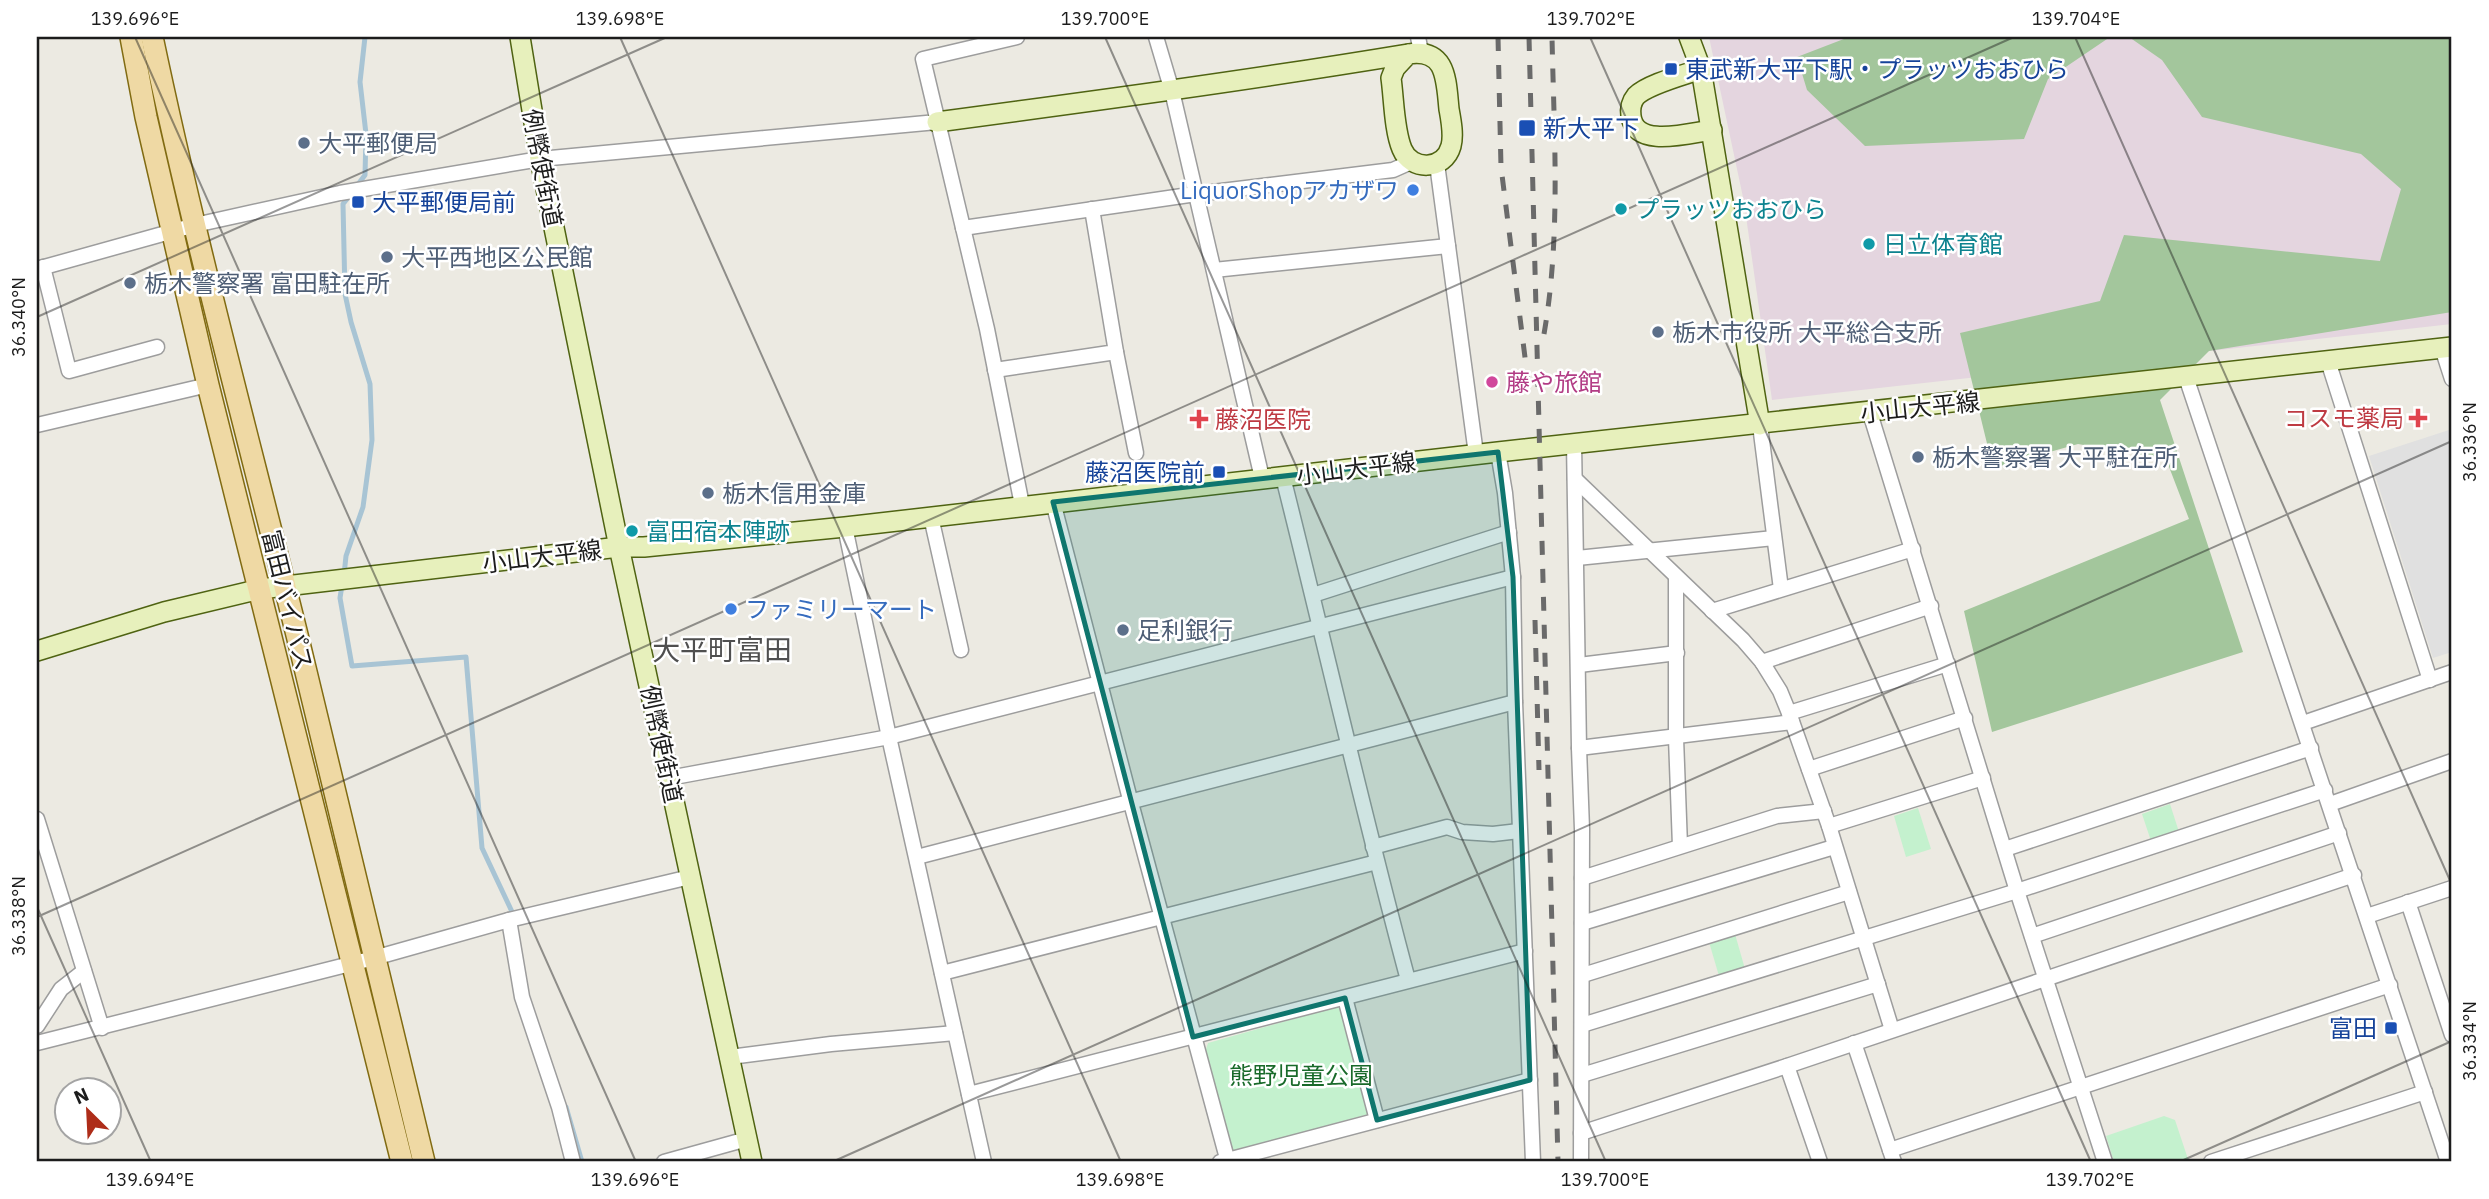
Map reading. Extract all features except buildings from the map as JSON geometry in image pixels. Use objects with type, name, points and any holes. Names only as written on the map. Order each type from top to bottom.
[{"type":"main road","name":"富田バイパス","points":[[131,37],[208,386],[402,1162]]},
{"type":"main road","name":"富田バイパス","points":[[152,37],[170,123],[424,1162]]},
{"type":"street","name":"例幣使街道","points":[[520,37],[540,159],[619,547],[752,1162]]},
{"type":"street","points":[[1017,37],[923,59],[995,370],[1022,505]]},
{"type":"street","points":[[1156,37],[1172,91],[1262,478]]},
{"type":"street","points":[[1689,37],[1701,69],[1712,130],[1760,425],[1781,589]]},
{"type":"street","points":[[157,347],[69,371],[40,268],[172,230],[340,193],[540,159],[937,122],[1172,91],[1371,60],[1416,48],[1433,57],[1445,72],[1452,130],[1451,146],[1447,155],[1437,164],[1423,166],[1411,162],[1401,147],[1391,79],[1395,68],[1416,48]]},
{"type":"street","points":[[1371,60],[1391,79]]},
{"type":"street","points":[[1701,69],[1645,90],[1635,97],[1630,108],[1632,124],[1642,134],[1657,137],[1712,130]]},
{"type":"street","points":[[963,228],[1196,194],[1393,170],[1411,162]]},
{"type":"street","points":[[1437,164],[1476,454]]},
{"type":"street","points":[[1092,209],[1136,453]]},
{"type":"street","points":[[1214,270],[1448,246]]},
{"type":"street","points":[[2447,348],[2452,379]]},
{"type":"street","name":"小山大平線","points":[[37,651],[163,612],[260,589],[619,547],[644,547],[845,527],[1574,443],[1760,425],[2447,348]]},
{"type":"street","points":[[995,370],[1116,352]]},
{"type":"street","points":[[2328,361],[2430,680]]},
{"type":"street","points":[[2186,377],[2449,1157]]},
{"type":"street","points":[[37,425],[208,386]]},
{"type":"street","points":[[1870,412],[2017,891],[2105,1162]]},
{"type":"street","points":[[1574,443],[1582,829],[1581,1162]]},
{"type":"street","points":[[1497,452],[1513,577],[1515,702],[1533,1162]]},
{"type":"street","points":[[1283,477],[1408,980]]},
{"type":"street","points":[[1575,479],[1743,640],[1762,662],[1780,691],[1829,826],[1892,1030]]},
{"type":"street","points":[[1053,502],[1224,1161],[1530,1080]]},
{"type":"street","points":[[931,517],[961,650]]},
{"type":"street","points":[[845,527],[984,1162]]},
{"type":"street","points":[[1313,595],[1509,533]]},
{"type":"street","points":[[1577,558],[1774,538]]},
{"type":"street","points":[[1712,611],[1913,549]]},
{"type":"street","points":[[669,778],[889,737],[1513,577]]},
{"type":"street","points":[[1676,578],[1676,737],[1680,846]]},
{"type":"street","points":[[1762,662],[1931,606]]},
{"type":"street","points":[[1578,665],[1676,653]]},
{"type":"street","points":[[1579,748],[1676,737],[1791,717],[1948,664]]},
{"type":"street","points":[[2303,723],[2452,672]]},
{"type":"street","points":[[917,857],[1515,702]]},
{"type":"street","points":[[1809,769],[1965,718]]},
{"type":"street","points":[[2005,849],[2311,748]]},
{"type":"street","points":[[2330,804],[2452,761]]},
{"type":"street","points":[[1829,826],[1983,778]]},
{"type":"street","points":[[1583,1026],[2017,891],[2325,790]]},
{"type":"street","points":[[1581,878],[1777,816],[1824,811]]},
{"type":"street","points":[[37,819],[102,1028]]},
{"type":"street","points":[[1373,846],[1447,827],[1462,832],[1493,834],[1520,831]]},
{"type":"street","points":[[2032,936],[2339,833]]},
{"type":"street","points":[[1582,923],[1835,847]]},
{"type":"street","points":[[942,972],[1377,862]]},
{"type":"street","points":[[1581,1133],[2354,875]]},
{"type":"street","points":[[37,1043],[353,964],[509,920],[690,877]]},
{"type":"street","points":[[2367,916],[2452,888]]},
{"type":"street","points":[[1583,975],[1849,892]]},
{"type":"street","points":[[2408,902],[2452,1035]]},
{"type":"street","points":[[509,920],[522,997],[559,1107],[573,1162]]},
{"type":"street","points":[[970,1094],[1525,951]]},
{"type":"street","points":[[37,1026],[61,989],[83,971]]},
{"type":"street","points":[[1582,1075],[1878,984]]},
{"type":"street","points":[[1854,1043],[1892,1156],[2080,1086],[2390,985]]},
{"type":"street","points":[[1345,998],[1377,1120]]},
{"type":"street","points":[[730,1057],[831,1044],[955,1033]]},
{"type":"street","points":[[1787,1066],[1820,1162]]},
{"type":"street","points":[[2211,1162],[2425,1092]]},
{"type":"street","points":[[664,1162],[747,1139]]},
{"type":"highlighted area","points":[[1498,452],[1513,577],[1530,1080],[1377,1120],[1345,998],[1193,1037],[1053,502]]},
{"type":"shaded area","points":[[1709,37],[2452,37],[2452,324],[1772,400],[1744,202]]},
{"type":"shaded area","points":[[2452,429],[2452,652],[2433,658],[2369,456]]},
{"type":"green space","points":[[1849,37],[2110,37],[2048,79],[2024,139],[1865,146],[1807,90],[1797,57]]},
{"type":"green space","points":[[2129,37],[2452,37],[2452,312],[2209,351],[2160,400],[2243,652],[1992,732],[1964,611],[2189,519],[2166,459],[2078,444],[1993,468],[1960,333],[2100,301],[2124,235],[2380,261],[2401,189],[2361,154],[2202,117],[2162,60]]},
{"type":"green space","points":[[2170,804],[2179,832],[2151,841],[2142,814]]},
{"type":"green space","points":[[1918,808],[1931,849],[1906,857],[1894,816]]},
{"type":"green space","points":[[1735,934],[1745,969],[1719,976],[1709,942]]},
{"type":"green space","name":"熊野児童公園","points":[[1340,1006],[1369,1114],[1233,1151],[1205,1052],[1208,1043]]},
{"type":"green space","points":[[2164,1116],[2175,1120],[2189,1162],[2114,1162],[2106,1136]]},
{"type":"waterway","points":[[356,187],[365,175],[366,134],[360,82],[365,37]]},
{"type":"waterway","points":[[344,575],[346,556],[363,507],[372,440],[370,384],[345,294],[343,204],[350,195]]},
{"type":"waterway","points":[[342,585],[340,598],[352,666],[466,657],[482,848],[514,916]]},
{"type":"waterway","points":[[566,1107],[582,1162]]},
{"type":"railway","points":[[1498,37],[1501,167],[1530,397]]},
{"type":"railway","points":[[1529,37],[1558,1162]]},
{"type":"railway","points":[[1544,334],[1555,223],[1552,37]]},
{"type":"railway","points":[[1535,620],[1539,770]]},
{"type":"place","name":"東武新大平下駅・プラッツおおひら","points":[[1671,69]]},
{"type":"place","name":"新大平下","points":[[1527,128]]},
{"type":"place","name":"大平郵便局","points":[[304,143]]},
{"type":"place","name":"LiquorShopアカザワ","points":[[1413,190]]},
{"type":"place","name":"大平郵便局前","points":[[358,202]]},
{"type":"place","name":"プラッツおおひら","points":[[1621,209]]},
{"type":"place","name":"日立体育館","points":[[1869,244]]},
{"type":"place","name":"大平西地区公民館","points":[[387,257]]},
{"type":"place","name":"栃木警察署 富田駐在所","points":[[130,283]]},
{"type":"place","name":"栃木市役所 大平総合支所","points":[[1658,332]]},
{"type":"place","name":"藤や旅館","points":[[1492,382]]},
{"type":"place","name":"コスモ薬局","points":[[2418,418]]},
{"type":"place","name":"藤沼医院","points":[[1199,419]]},
{"type":"place","name":"栃木警察署 大平駐在所","points":[[1918,457]]},
{"type":"place","name":"藤沼医院前","points":[[1219,472]]},
{"type":"place","name":"栃木信用金庫","points":[[708,493]]},
{"type":"place","name":"富田宿本陣跡","points":[[632,531]]},
{"type":"place","name":"ファミリーマート","points":[[731,609]]},
{"type":"place","name":"足利銀行","points":[[1123,630]]},
{"type":"place","name":"富田","points":[[2391,1028]]},
{"type":"district","name":"大平町富田","points":[[722,649]]}]
